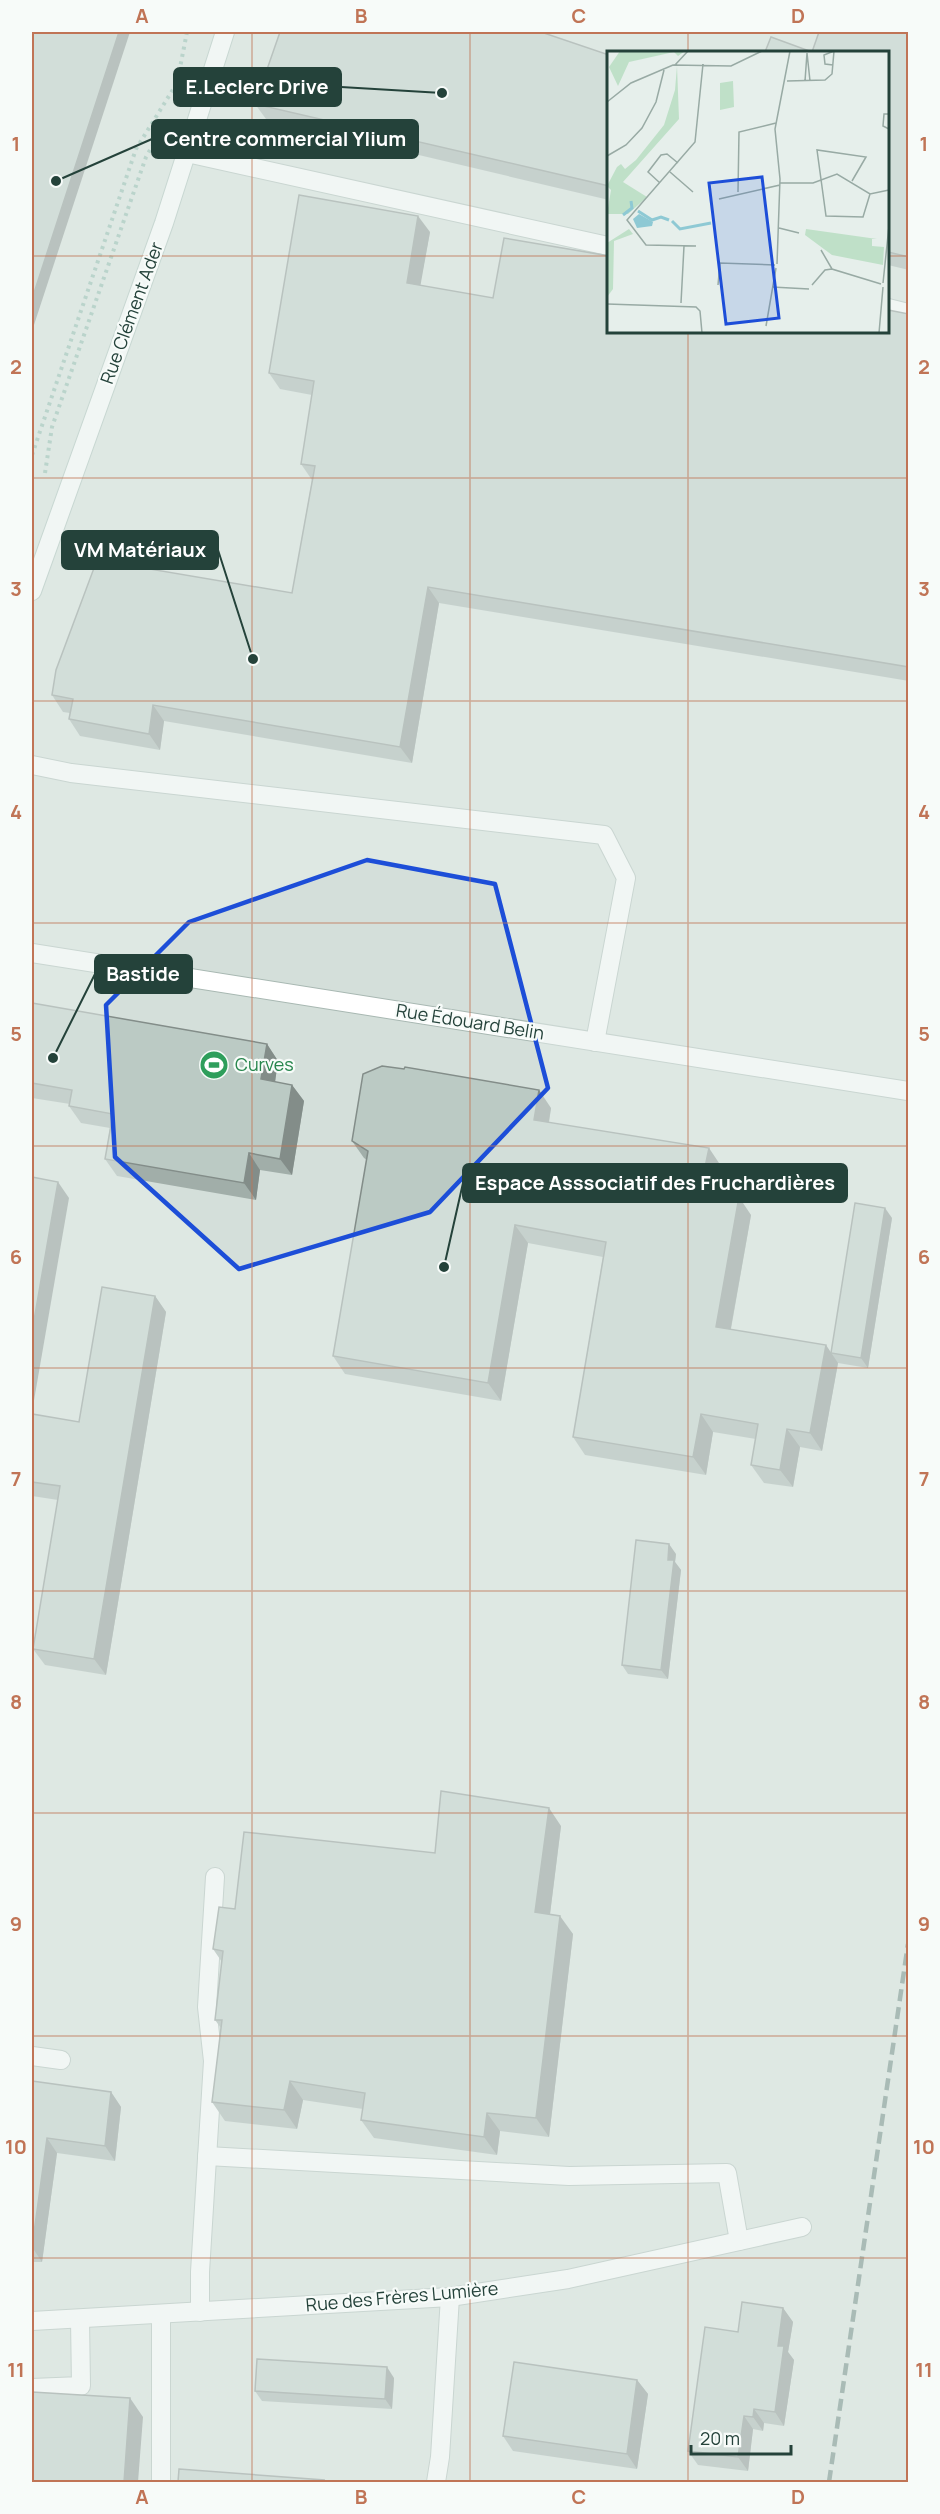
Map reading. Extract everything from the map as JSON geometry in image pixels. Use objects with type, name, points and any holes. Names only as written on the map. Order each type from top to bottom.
[{"type":"street","name":"Rue Clément Ader","points":[[32,591],[38,554],[187,153],[225,32]]},
{"type":"street","points":[[187,153],[607,246]]},
{"type":"street","points":[[889,308],[909,313]]},
{"type":"street","points":[[32,765],[71,773],[604,835],[626,878],[595,1042]]},
{"type":"street","name":"Rue Édouard Belin","points":[[32,953],[909,1091]]},
{"type":"street","points":[[200,2312],[200,2271],[213,2061],[207,2007],[215,1877]]},
{"type":"street","points":[[32,2056],[61,2060]]},
{"type":"street","points":[[207,2156],[569,2176],[727,2173],[739,2241]]},
{"type":"street","name":"Rue des Frères Lumière","points":[[32,2321],[450,2297],[568,2279],[802,2227]]},
{"type":"street","points":[[436,2482],[440,2457],[450,2297]]},
{"type":"street","points":[[161,2314],[161,2482]]},
{"type":"street","points":[[32,2388],[81,2386],[80,2319]]},
{"type":"path","points":[[32,454],[136,149],[177,83],[187,32]]},
{"type":"path","points":[[44,479],[52,427],[146,157],[168,119]]},
{"type":"highlighted area","points":[[367,860],[495,884],[548,1088],[430,1212],[239,1269],[115,1157],[106,1005],[189,922]]},
{"type":"shaded area","points":[[32,32],[908,32],[908,2482],[32,2482]]},
{"type":"building","points":[[32,32],[119,32],[32,299]]},
{"type":"building","points":[[280,32],[541,32],[607,54],[607,186],[255,104]]},
{"type":"building","points":[[819,32],[909,32],[909,257],[889,252],[889,51],[812,51]]},
{"type":"building","points":[[771,37],[809,51],[765,51]]},
{"type":"building","points":[[299,195],[418,216],[407,283],[493,298],[504,238],[607,256],[607,333],[889,333],[889,310],[909,314],[909,667],[428,587],[400,747],[153,705],[149,734],[69,719],[73,699],[52,695],[56,670],[97,560],[292,593],[315,466],[301,464],[314,381],[269,373]]},
{"type":"building","points":[[32,1003],[267,1044],[261,1079],[292,1085],[280,1159],[249,1153],[244,1183],[105,1159],[113,1114],[69,1106],[72,1090],[32,1083]]},
{"type":"building","points":[[382,1066],[404,1069],[405,1067],[539,1090],[534,1120],[709,1148],[700,1191],[739,1197],[716,1327],[826,1345],[810,1433],[787,1429],[780,1470],[751,1465],[758,1424],[701,1414],[693,1457],[573,1437],[606,1242],[515,1225],[488,1383],[333,1356],[368,1151],[352,1141],[363,1074]]},
{"type":"building","points":[[32,1177],[58,1182],[32,1332]]},
{"type":"building","points":[[855,1203],[885,1208],[861,1358],[831,1353]]},
{"type":"building","points":[[102,1287],[155,1296],[94,1659],[33,1649],[60,1486],[32,1482],[32,1414],[79,1422]]},
{"type":"building","points":[[636,1540],[669,1544],[668,1560],[674,1560],[661,1670],[622,1665]]},
{"type":"building","points":[[441,1791],[549,1808],[535,1912],[560,1916],[536,2118],[487,2113],[484,2137],[361,2120],[365,2093],[290,2081],[284,2110],[212,2102],[222,2020],[215,2020],[223,1951],[213,1949],[219,1907],[235,1909],[244,1832],[435,1853]]},
{"type":"building","points":[[32,2081],[111,2092],[105,2146],[47,2138],[32,2247]]},
{"type":"building","points":[[742,2302],[783,2308],[778,2346],[784,2346],[775,2412],[754,2409],[753,2417],[744,2416],[738,2457],[688,2451],[705,2327],[738,2332]]},
{"type":"building","points":[[257,2359],[387,2367],[385,2399],[255,2391]]},
{"type":"building","points":[[514,2362],[637,2380],[627,2454],[503,2436]]},
{"type":"building","points":[[32,2392],[130,2398],[124,2482],[32,2482]]},
{"type":"building","points":[[179,2469],[324,2480],[323,2482],[178,2482]]},
{"type":"railway","points":[[829,2482],[908,1944]]},
{"type":"place","name":"E.Leclerc Drive","points":[[442,93]]},
{"type":"place","name":"Centre commercial Ylium","points":[[56,181]]},
{"type":"place","name":"VM Matériaux","points":[[253,659]]},
{"type":"place","name":"Bastide","points":[[53,1058]]},
{"type":"place","name":"Curves","points":[[214,1065]]},
{"type":"place","name":"Espace Asssociatif des Fruchardières","points":[[444,1267]]}]
